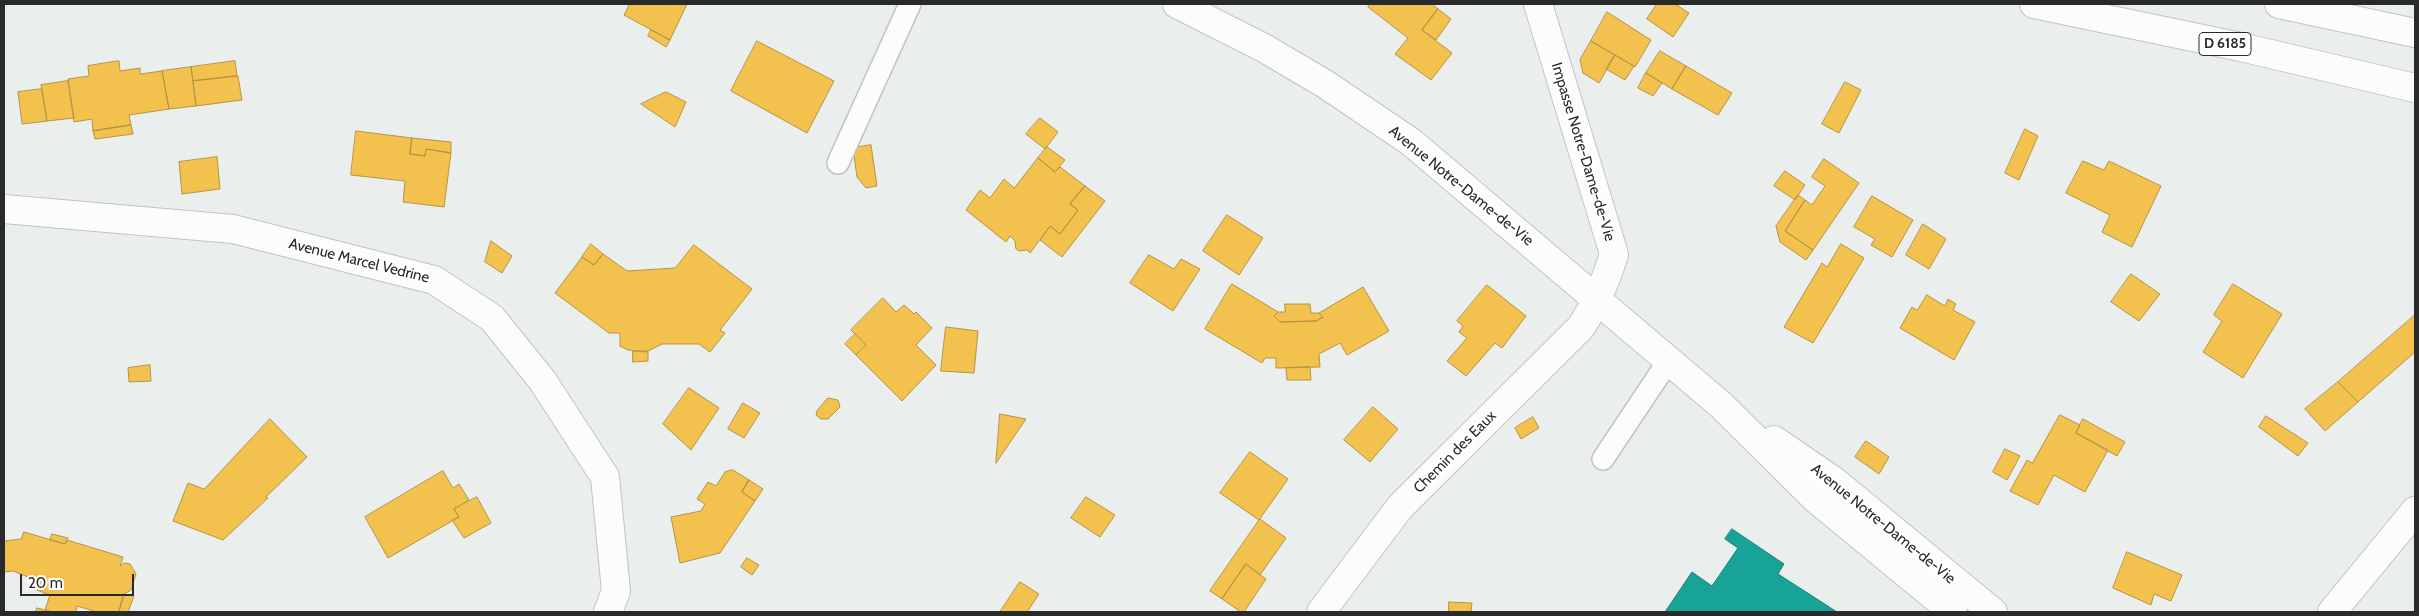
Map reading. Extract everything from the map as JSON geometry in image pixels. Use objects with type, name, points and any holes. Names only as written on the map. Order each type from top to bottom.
[{"type":"main road","name":"Avenue Notre-Dame-de-Vie","points":[[1177,4],[1264,48],[1325,84],[1411,142],[1721,405],[1817,500],[1954,612]]},
{"type":"main road","name":"Impasse Notre-Dame-de-Vie","points":[[1538,4],[1614,254],[1598,300]]},
{"type":"main road","name":"D 6185","points":[[2034,4],[2241,47],[2415,88]]},
{"type":"main road","points":[[2279,4],[2415,33]]},
{"type":"main road","name":"Avenue Marcel Vedrine","points":[[4,209],[233,230],[434,280],[492,318],[542,380],[605,477],[616,591],[608,612]]},
{"type":"main road","name":"Chemin des Eaux","points":[[1321,612],[1400,506],[1581,327],[1598,300]]},
{"type":"main road","name":"Avenue Notre-Dame-de-Vie","points":[[1721,405],[1834,481],[1993,612]]},
{"type":"main road","points":[[2332,612],[2415,511]]},
{"type":"lane","points":[[838,163],[910,4]]},
{"type":"lane","points":[[1604,459],[1669,360]]},
{"type":"building: Logements","points":[[627,4],[687,4],[670,40],[624,15],[629,5]]},
{"type":"building: Logements","points":[[1370,4],[1432,4],[1438,9],[1422,30],[1452,53],[1431,80],[1395,54],[1408,38],[1368,7]]},
{"type":"building: Logements","points":[[1657,4],[1675,4],[1689,13],[1673,37],[1647,19]]},
{"type":"building: Logements","points":[[1438,9],[1451,19],[1436,40],[1422,30]]},
{"type":"building: Logements","points":[[1607,12],[1651,40],[1635,67],[1591,41]]},
{"type":"building: Logements","points":[[651,30],[670,40],[666,47],[648,36]]},
{"type":"building: Logements","points":[[757,41],[834,81],[807,133],[731,91]]},
{"type":"building: Logements","points":[[1591,41],[1615,55],[1599,83],[1583,73],[1580,60]]},
{"type":"building: Logements","points":[[1660,51],[1686,66],[1672,89],[1646,73]]},
{"type":"building: Logements","points":[[1615,55],[1634,66],[1625,80],[1606,69]]},
{"type":"building: Logements","points":[[119,61],[120,71],[140,68],[140,74],[162,71],[169,109],[129,115],[131,125],[93,131],[92,119],[74,122],[68,79],[89,76],[88,66]]},
{"type":"building: Logements","points":[[235,61],[237,76],[193,81],[191,67]]},
{"type":"building: Logements","points":[[1686,66],[1732,93],[1718,115],[1672,89]]},
{"type":"building: Logements","points":[[191,67],[196,106],[169,109],[162,71]]},
{"type":"building: Logements","points":[[1646,73],[1662,83],[1653,96],[1638,88]]},
{"type":"building: Logements","points":[[238,76],[242,100],[196,106],[193,81]]},
{"type":"building: Logements","points":[[68,81],[74,118],[47,121],[41,85]]},
{"type":"building: Logements","points":[[1845,82],[1861,90],[1839,133],[1822,124]]},
{"type":"building: Logements","points":[[42,89],[47,121],[22,124],[18,92]]},
{"type":"building: Logements","points":[[666,92],[686,102],[675,127],[641,104]]},
{"type":"building: Logements","points":[[1040,118],[1058,132],[1045,149],[1026,134]]},
{"type":"building: Logements","points":[[131,125],[133,134],[95,139],[93,131]]},
{"type":"building: Logements","points":[[2025,129],[2038,136],[2019,180],[2005,173]]},
{"type":"building: Logements","points":[[356,131],[412,138],[410,154],[425,156],[426,149],[451,153],[444,207],[403,202],[405,181],[351,175]]},
{"type":"building: Logements","points":[[412,138],[451,142],[451,153],[426,149],[425,156],[410,154]]},
{"type":"building: Logements","points":[[871,145],[877,186],[866,188],[857,177],[853,148]]},
{"type":"building: Logements","points":[[1047,147],[1065,160],[1055,172],[1038,158]]},
{"type":"building: Logements","points":[[217,157],[220,189],[182,194],[179,162]]},
{"type":"building: Logements","points":[[1038,158],[1055,172],[1060,167],[1085,186],[1070,204],[1078,210],[1060,234],[1050,226],[1030,253],[1027,250],[1019,251],[1016,249],[1015,241],[1010,236],[1006,242],[966,210],[980,190],[990,198],[1004,179],[1014,188]]},
{"type":"building: Logements","points":[[1824,159],[1859,183],[1813,250],[1785,231],[1805,200],[1812,205],[1825,186],[1812,177]]},
{"type":"building: Logements","points":[[2083,161],[2104,170],[2109,161],[2161,186],[2132,247],[2102,232],[2110,215],[2066,193]]},
{"type":"building: Logements","points":[[1785,171],[1805,185],[1795,200],[1774,186]]},
{"type":"building: Logements","points":[[1085,186],[1105,201],[1062,257],[1040,240],[1050,226],[1060,234],[1078,210],[1070,204]]},
{"type":"building: Logements","points":[[1798,195],[1805,200],[1785,231],[1813,250],[1806,260],[1780,242],[1776,226]]},
{"type":"building: Logements","points":[[1872,196],[1913,220],[1892,257],[1871,245],[1875,239],[1854,227]]},
{"type":"building: Logements","points":[[1227,215],[1263,238],[1239,275],[1203,251]]},
{"type":"building: Logements","points":[[1923,224],[1946,239],[1929,269],[1906,255]]},
{"type":"building: Logements","points":[[491,241],[512,256],[502,273],[485,262]]},
{"type":"building: Logements","points":[[591,244],[603,254],[594,265],[582,257]]},
{"type":"building: Logements","points":[[1841,244],[1864,258],[1813,343],[1784,327],[1822,263],[1827,267]]},
{"type":"building: Logements","points":[[694,245],[752,289],[720,330],[725,333],[710,352],[699,344],[662,344],[646,352],[628,350],[620,346],[620,333],[609,333],[555,293],[582,257],[594,265],[603,254],[627,271],[675,268]]},
{"type":"building: Logements","points":[[1149,255],[1174,269],[1181,259],[1200,269],[1173,311],[1130,283]]},
{"type":"building: Logements","points":[[2131,274],[2160,294],[2139,321],[2111,302]]},
{"type":"building: Logements","points":[[1232,284],[1278,312],[1274,316],[1280,322],[1316,321],[1323,317],[1319,313],[1363,287],[1389,331],[1347,355],[1340,343],[1319,354],[1320,367],[1276,368],[1276,358],[1265,358],[1262,363],[1205,329]]},
{"type":"building: Logements","points":[[2233,284],[2282,314],[2243,378],[2203,352],[2222,321],[2214,315]]},
{"type":"building: Logements","points":[[1487,285],[1526,316],[1502,348],[1495,343],[1466,376],[1447,361],[1467,338],[1459,332],[1463,326],[1457,321]]},
{"type":"building: Logements","points":[[1927,295],[1945,306],[1948,299],[1956,304],[1953,310],[1975,322],[1954,360],[1900,328],[1912,307],[1917,310]]},
{"type":"building: Logements","points":[[883,298],[896,312],[904,305],[914,314],[916,312],[932,328],[916,345],[936,365],[902,401],[856,355],[866,345],[851,330]]},
{"type":"building: Logements","points":[[1285,304],[1310,304],[1311,313],[1319,313],[1323,317],[1316,321],[1280,322],[1274,316],[1278,312],[1285,312]]},
{"type":"building: Logements","points":[[2415,315],[2415,352],[2358,402],[2338,382]]},
{"type":"building: Logements","points":[[946,327],[978,331],[974,373],[941,371]]},
{"type":"building: Logements","points":[[855,334],[866,345],[856,355],[845,344]]},
{"type":"building: Logements","points":[[633,351],[648,351],[648,361],[633,362]]},
{"type":"building: Logements","points":[[150,365],[151,381],[129,382],[128,368]]},
{"type":"building: Logements","points":[[1310,367],[1311,380],[1287,380],[1286,368]]},
{"type":"building: Logements","points":[[2338,382],[2358,402],[2325,431],[2305,409]]},
{"type":"building: Logements","points":[[689,388],[719,408],[691,450],[663,424]]},
{"type":"building: Logements","points":[[828,398],[838,400],[840,407],[828,419],[821,419],[816,415],[817,411]]},
{"type":"building: Logements","points":[[743,403],[760,413],[744,438],[728,429]]},
{"type":"building: Logements","points":[[1373,407],[1398,429],[1370,462],[1344,440]]},
{"type":"building: Logements","points":[[1000,414],[1026,419],[996,463]]},
{"type":"building: Logements","points":[[2060,415],[2080,425],[2076,433],[2108,450],[2085,492],[2054,475],[2038,505],[2010,491],[2027,460],[2032,463]]},
{"type":"building: Logements","points":[[2266,416],[2308,443],[2298,456],[2259,427]]},
{"type":"building: Logements","points":[[1533,417],[1539,428],[1521,439],[1515,428]]},
{"type":"building: Logements","points":[[270,419],[307,457],[266,497],[268,498],[223,540],[173,521],[188,483],[204,489]]},
{"type":"building: Logements","points":[[2083,419],[2125,442],[2117,456],[2076,433]]},
{"type":"building: Logements","points":[[1866,441],[1889,457],[1879,474],[1855,457]]},
{"type":"building: Logements","points":[[2005,449],[2020,456],[2007,480],[1993,472]]},
{"type":"building: Logements","points":[[1250,452],[1288,479],[1259,520],[1220,493]]},
{"type":"building: Logements","points":[[733,470],[749,480],[742,492],[755,501],[720,553],[680,563],[671,517],[701,511],[705,504],[697,499],[708,482],[716,486],[725,472]]},
{"type":"building: Logements","points":[[443,471],[453,488],[459,484],[469,500],[454,509],[459,517],[388,558],[365,517]]},
{"type":"building: Logements","points":[[749,480],[763,489],[755,501],[742,492]]},
{"type":"building: Logements","points":[[477,497],[491,523],[464,538],[452,520],[459,517],[454,509]]},
{"type":"building: Logements","points":[[1086,497],[1115,515],[1100,537],[1071,518]]},
{"type":"building: Logements","points":[[1260,519],[1286,538],[1260,575],[1246,564],[1222,599],[1210,591]]},
{"type":"building: Logements","points":[[24,532],[65,544],[67,540],[123,557],[120,566],[124,563],[130,564],[136,574],[131,590],[124,594],[119,612],[97,612],[77,606],[76,612],[52,612],[45,610],[50,595],[31,588],[33,579],[13,571],[4,572],[4,541],[21,539]]},
{"type":"building: Logements","points":[[52,534],[68,538],[65,544],[50,540]]},
{"type":"building: Logements","points":[[2127,552],[2182,575],[2171,601],[2154,594],[2151,605],[2113,588]]},
{"type":"building: Logements","points":[[747,558],[759,565],[752,575],[741,567]]},
{"type":"building: Logements","points":[[1246,564],[1266,579],[1244,612],[1241,612],[1222,599]]},
{"type":"building: Logements","points":[[1020,582],[1039,594],[1027,612],[1000,612]]},
{"type":"building: Logements","points":[[124,594],[134,596],[128,612],[119,612]]},
{"type":"building: Logements","points":[[1449,602],[1472,603],[1471,612],[1449,612]]},
{"type":"building: Logements","points":[[37,608],[45,610],[52,612],[36,612]]},
{"type":"building: Public","points":[[1732,529],[1784,564],[1778,574],[1837,612],[1665,612],[1692,572],[1712,586],[1738,548],[1725,539]]}]
